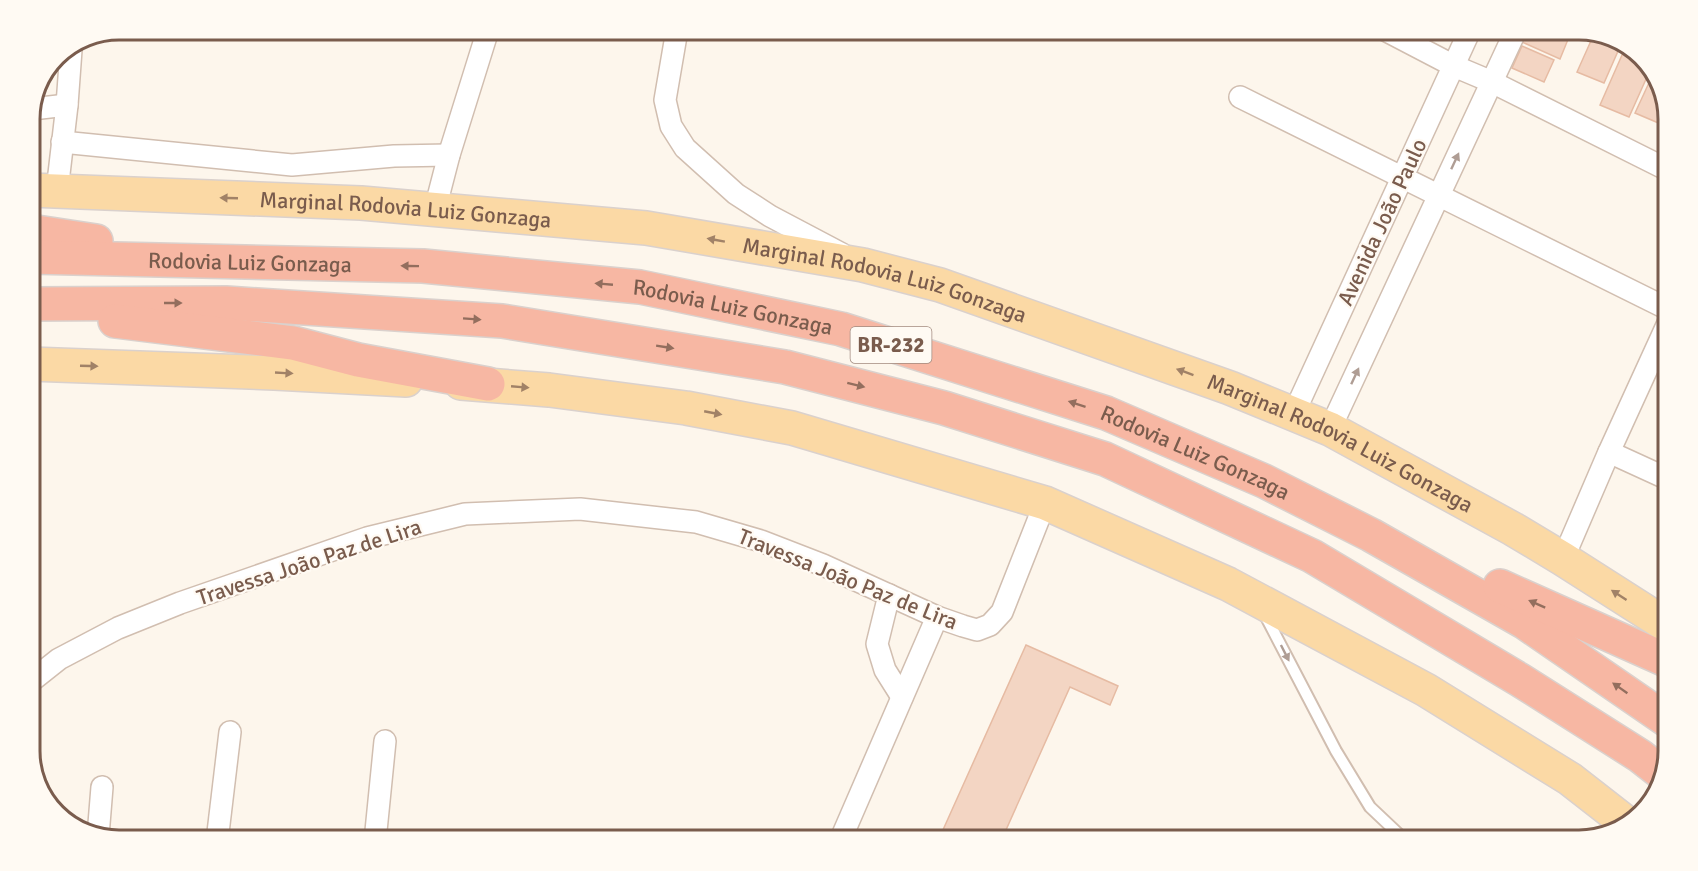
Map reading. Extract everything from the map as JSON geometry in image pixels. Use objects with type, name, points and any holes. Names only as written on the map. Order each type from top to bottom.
[{"type":"highway","points":[[41,233],[213,261]]},
{"type":"highway","name":"Rodovia Luiz Gonzaga","points":[[41,257],[423,266],[640,287],[852,333],[1106,413],[1264,481],[1371,535],[1524,622],[1658,714]]},
{"type":"highway","name":"Rodovia Luiz Gonzaga","points":[[41,304],[226,303],[502,321],[785,367],[944,408],[1105,459],[1312,556],[1520,680],[1656,768]]},
{"type":"highway","points":[[41,311],[293,343],[358,360],[488,384]]},
{"type":"highway","points":[[1264,481],[1348,510],[1380,524],[1512,593],[1658,657]]},
{"type":"highway","points":[[1520,680],[1650,784]]},
{"type":"main road","name":"Marginal Rodovia Luiz Gonzaga","points":[[43,190],[361,203],[646,228],[863,265],[940,285],[1230,388],[1330,429],[1513,529],[1658,619]]},
{"type":"main road","points":[[41,364],[488,384],[686,408],[792,428],[1045,503],[1228,584],[1426,690],[1570,779],[1620,818]]},
{"type":"street","points":[[435,208],[485,40]]},
{"type":"street","points":[[675,40],[664,100],[671,126],[685,148],[736,194],[770,216],[863,265]]},
{"type":"street","points":[[1404,40],[1657,165]]},
{"type":"street","name":"Avenida João Paulo","points":[[1294,413],[1466,40]]},
{"type":"street","points":[[1330,429],[1511,40]]},
{"type":"street","points":[[43,190],[62,142],[70,58]]},
{"type":"street","points":[[1240,97],[1657,304]]},
{"type":"street","points":[[42,108],[67,105]]},
{"type":"street","points":[[62,142],[292,165],[394,156],[449,155]]},
{"type":"street","points":[[1563,559],[1657,346]]},
{"type":"street","points":[[1609,452],[1658,473]]},
{"type":"street","name":"Travessa João Paz de Lira","points":[[41,673],[59,659],[118,628],[180,603],[367,538],[465,514],[580,509],[696,522],[761,541],[823,565],[937,617],[977,630],[990,625],[1002,612],[1045,503]]},
{"type":"street","points":[[889,595],[877,644],[885,670],[902,697]]},
{"type":"street","points":[[845,830],[937,617]]},
{"type":"street","points":[[218,830],[230,732]]},
{"type":"street","points":[[376,830],[385,741]]},
{"type":"street","points":[[99,828],[102,787]]},
{"type":"lane","points":[[1258,602],[1336,751],[1370,807],[1394,830]]},
{"type":"building","points":[[1523,40],[1568,40],[1560,59],[1522,42]]},
{"type":"building","points":[[1591,41],[1618,52],[1604,83],[1577,72]]},
{"type":"building","points":[[1522,46],[1554,60],[1544,82],[1512,68]]},
{"type":"building","points":[[1622,54],[1638,67],[1646,79],[1629,117],[1600,105]]},
{"type":"building","points":[[1648,84],[1656,104],[1657,122],[1635,113]]},
{"type":"building","points":[[1026,645],[1118,686],[1110,705],[1070,687],[1006,830],[943,830]]}]
